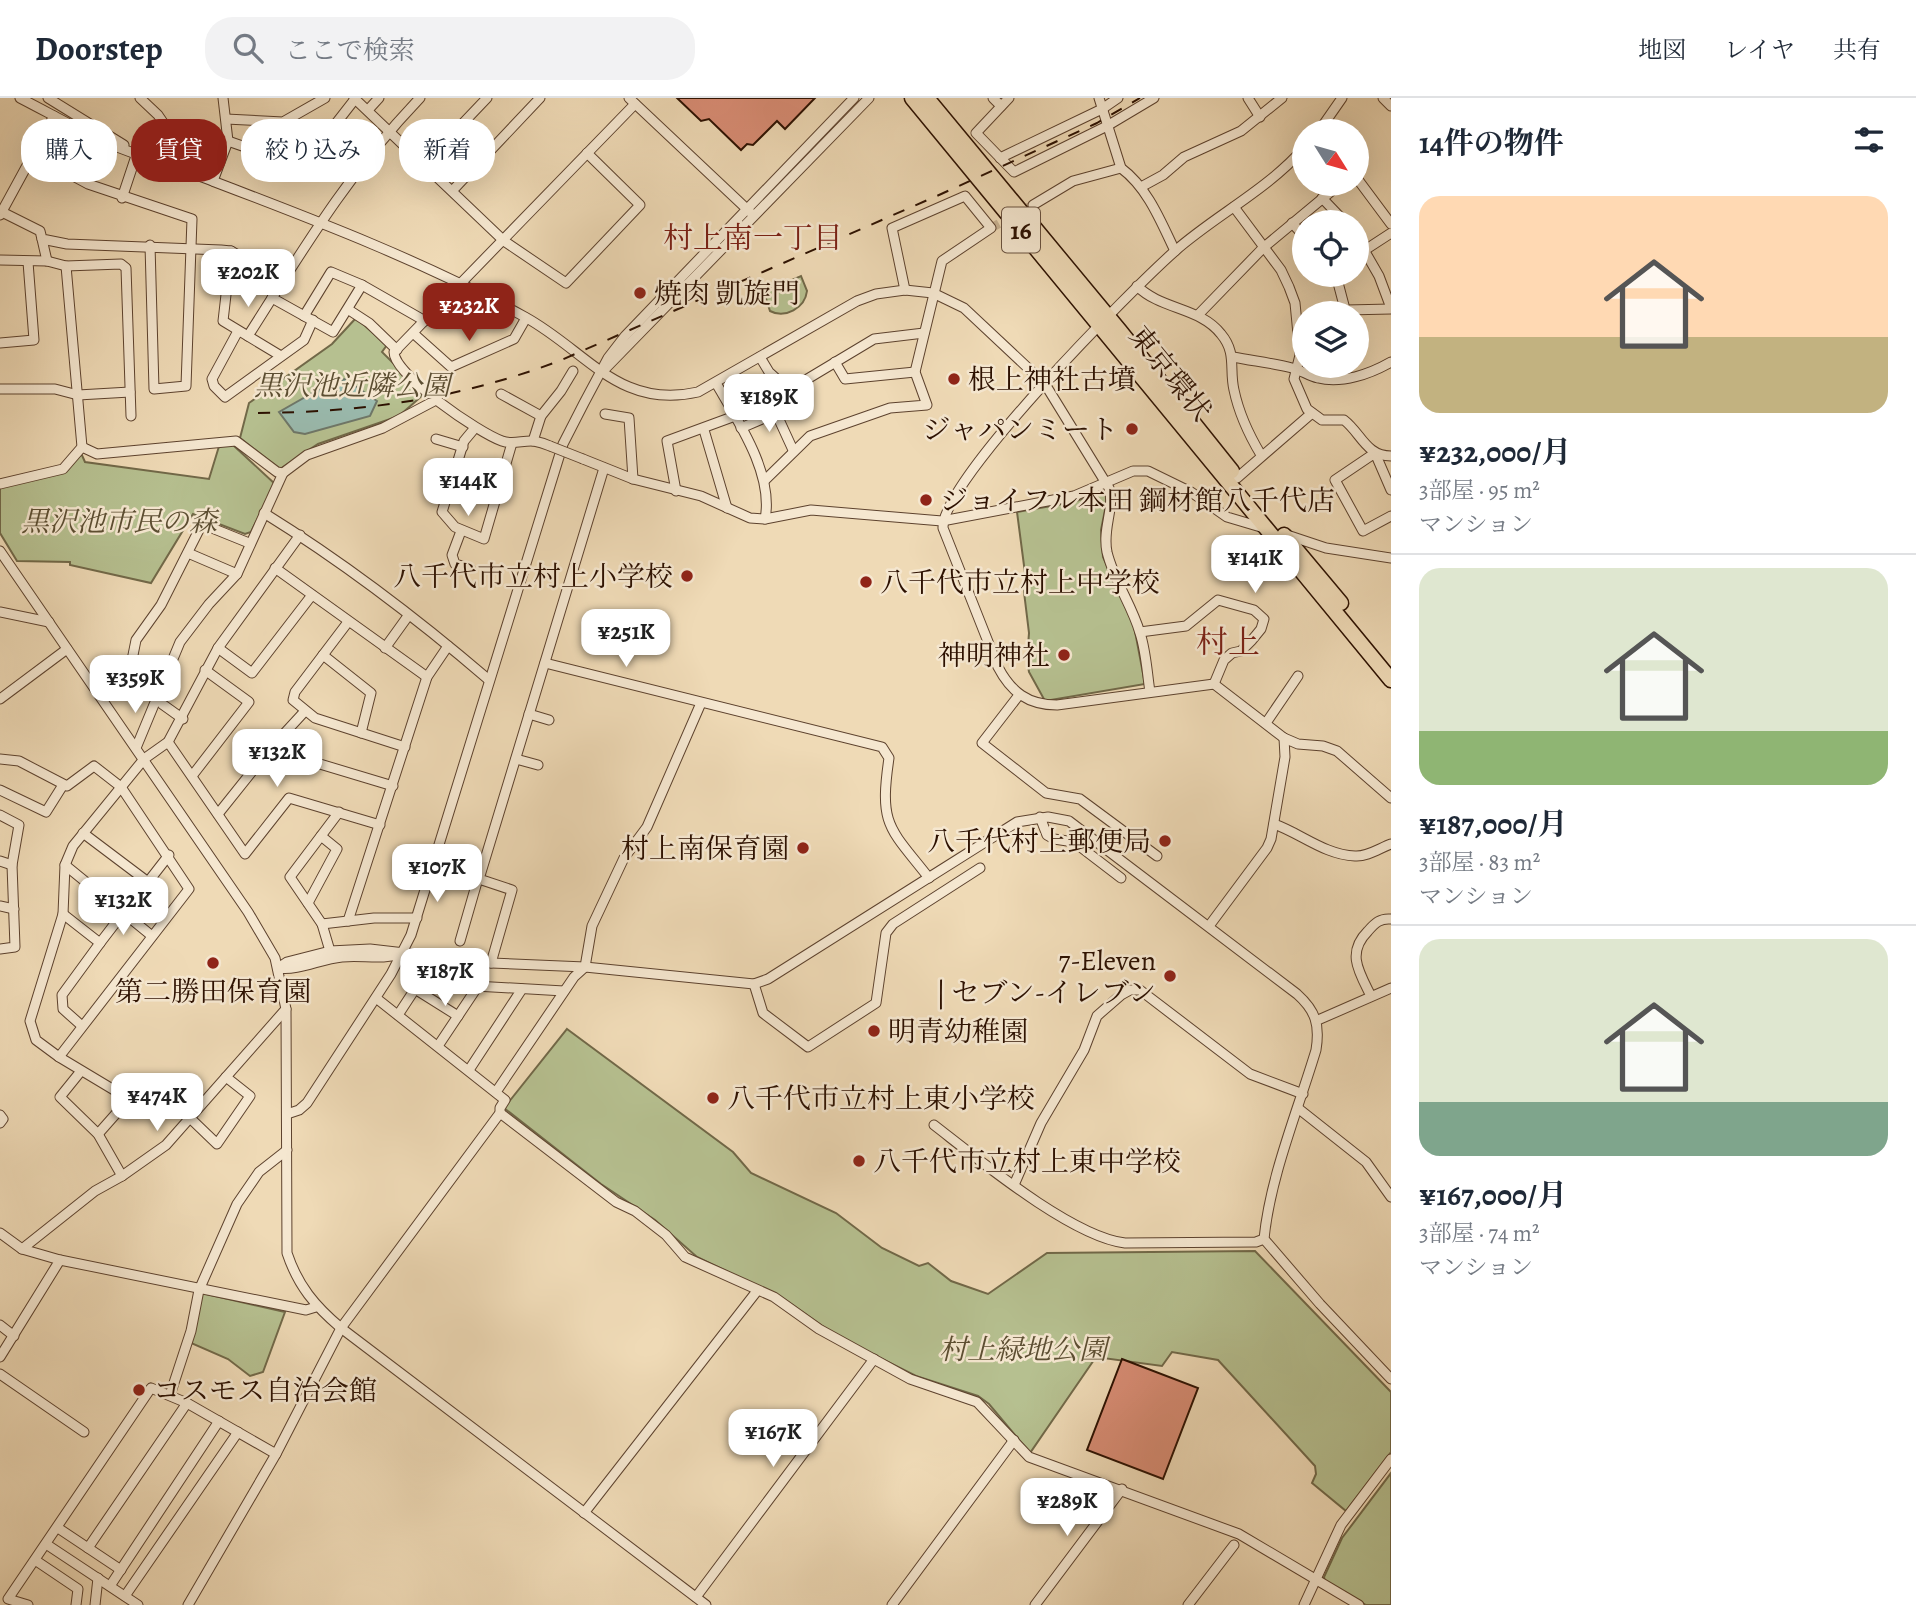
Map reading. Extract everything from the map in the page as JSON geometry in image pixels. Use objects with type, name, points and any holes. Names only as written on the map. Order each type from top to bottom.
[{"type":"highway","name":"東京環状","points":[[912,98],[1105,320],[1391,665]]},
{"type":"highway","name":"東京環状","points":[[927,98],[1105,320],[1267,529],[1391,680]]},
{"type":"street","points":[[20,98],[107,142],[131,151]]},
{"type":"street","points":[[48,98],[64,102],[131,149]]},
{"type":"street","points":[[140,98],[161,119]]},
{"type":"street","points":[[223,98],[226,119]]},
{"type":"street","points":[[227,119],[283,122],[325,98]]},
{"type":"street","points":[[227,130],[228,141],[302,167],[355,98],[399,139]]},
{"type":"street","points":[[368,110],[379,98]]},
{"type":"street","points":[[248,336],[319,222],[354,173],[389,130],[420,98]]},
{"type":"street","points":[[467,119],[487,98]]},
{"type":"street","points":[[453,190],[539,98]]},
{"type":"street","points":[[287,1114],[299,1110],[307,1103],[376,998],[401,954],[417,918],[563,444],[608,358],[625,336],[744,210],[854,98]]},
{"type":"street","points":[[602,372],[869,98]]},
{"type":"street","points":[[993,98],[1001,106]]},
{"type":"street","points":[[1009,98],[975,133],[1014,172],[1107,126],[1154,98]]},
{"type":"street","points":[[1099,98],[1121,168],[1140,187],[1175,251]]},
{"type":"street","points":[[1000,158],[1118,98]]},
{"type":"street","points":[[1248,98],[1260,117]]},
{"type":"street","points":[[1140,187],[1163,175],[1184,157],[1241,131],[1282,98]]},
{"type":"street","points":[[1327,119],[1342,98]]},
{"type":"street","points":[[1383,98],[1391,106]]},
{"type":"street","points":[[752,216],[632,101],[504,241],[397,350],[394,359],[436,400],[474,429],[512,443],[533,441],[550,446],[633,479],[701,496],[750,517],[765,519],[811,510],[942,521],[1074,496],[1133,471],[1148,471],[1191,492],[1227,517],[1326,548],[1391,558]]},
{"type":"street","points":[[445,182],[504,241],[566,283],[639,208],[639,203],[587,153]]},
{"type":"street","points":[[1292,161],[1284,170],[1175,251],[1137,286],[1045,384],[987,451],[944,513],[942,521],[998,667],[1019,695],[1036,704],[1057,705],[1214,684],[1284,738],[1298,744],[1328,747],[1337,751],[1391,798]]},
{"type":"street","points":[[1033,205],[1073,181],[1121,168]]},
{"type":"street","points":[[122,198],[131,171]]},
{"type":"street","points":[[21,178],[1,213],[40,231],[47,261]]},
{"type":"street","points":[[84,182],[122,198],[191,219],[186,386],[154,389],[150,245]]},
{"type":"street","points":[[216,182],[319,222],[460,284],[526,318],[602,372],[635,391],[651,396],[675,397],[698,392],[857,301],[876,294],[905,290],[933,293],[956,303],[978,320],[1045,384],[1107,483],[1111,500],[1104,532],[1108,553],[1119,587],[1140,632],[1150,692]]},
{"type":"street","points":[[1369,194],[1391,224]]},
{"type":"street","points":[[765,480],[810,436],[890,408],[927,405],[915,373],[942,261],[991,228],[965,196],[892,228],[905,290]]},
{"type":"street","points":[[1308,210],[1325,196]]},
{"type":"street","points":[[1322,198],[1334,210]]},
{"type":"street","points":[[1234,206],[1281,270],[1294,301]]},
{"type":"street","points":[[1198,315],[1263,248],[1292,223]]},
{"type":"street","points":[[1369,247],[1391,233]]},
{"type":"street","points":[[42,239],[67,244],[150,245],[231,251],[283,281]]},
{"type":"street","points":[[231,251],[223,321],[281,356]]},
{"type":"street","points":[[1369,257],[1391,308],[1369,310]]},
{"type":"street","points":[[0,260],[47,261],[66,266],[121,264],[126,268],[131,416]]},
{"type":"street","points":[[0,343],[34,340],[28,262]]},
{"type":"street","points":[[0,484],[63,469],[82,447],[66,266]]},
{"type":"street","points":[[238,331],[212,379],[214,386],[225,397],[304,340],[308,318],[331,272],[362,285],[425,321]]},
{"type":"street","points":[[272,298],[333,332],[362,285]]},
{"type":"street","points":[[1137,286],[1163,303],[1198,315],[1221,333],[1233,357],[1233,386],[1237,404],[1261,456]]},
{"type":"street","points":[[349,310],[369,323],[397,350]]},
{"type":"street","points":[[413,333],[451,367],[513,339],[526,318]]},
{"type":"street","points":[[760,357],[769,372],[789,390],[874,339],[923,333]]},
{"type":"street","points":[[1233,357],[1292,368]]},
{"type":"street","points":[[835,362],[845,379],[915,373]]},
{"type":"street","points":[[1369,373],[1391,362]]},
{"type":"street","points":[[533,441],[541,416],[573,371]]},
{"type":"street","points":[[1294,378],[1312,413],[1322,420],[1343,420],[1374,453],[1391,490]]},
{"type":"street","points":[[716,383],[736,416],[765,480],[768,503],[765,519]]},
{"type":"street","points":[[0,389],[55,388],[78,395],[130,392]]},
{"type":"street","points":[[501,394],[541,416]]},
{"type":"street","points":[[136,748],[180,642],[209,604],[237,574],[283,473],[307,455],[383,428],[436,400]]},
{"type":"street","points":[[741,428],[776,413],[793,450]]},
{"type":"street","points":[[1237,478],[1312,413]]},
{"type":"street","points":[[605,414],[629,418],[633,479]]},
{"type":"street","points":[[676,491],[667,441],[704,430],[736,416]]},
{"type":"street","points":[[474,429],[463,447],[442,512],[461,531],[484,539],[512,443]]},
{"type":"street","points":[[704,430],[727,508]]},
{"type":"street","points":[[436,439],[463,447]]},
{"type":"street","points":[[82,447],[97,454],[236,441],[277,472],[283,473]]},
{"type":"street","points":[[1391,456],[1374,453],[1335,480],[1363,531],[1391,516]]},
{"type":"street","points":[[491,963],[512,890],[479,880],[604,468]]},
{"type":"street","points":[[264,513],[300,535],[408,615],[489,680]]},
{"type":"street","points":[[165,673],[132,660],[135,640],[161,605],[202,524],[249,543]]},
{"type":"street","points":[[461,531],[452,555],[455,564],[470,568]]},
{"type":"street","points":[[98,1134],[129,1099],[59,1057],[37,1040],[30,1021],[63,914],[65,865],[73,846],[144,759],[168,742],[183,719],[218,648],[300,535]]},
{"type":"street","points":[[0,551],[269,945],[278,968],[286,1009],[287,1253],[294,1273],[316,1307],[706,1605]]},
{"type":"street","points":[[188,553],[237,574]]},
{"type":"street","points":[[275,569],[427,677]]},
{"type":"street","points":[[218,648],[252,673],[312,595]]},
{"type":"street","points":[[1140,632],[1186,626],[1218,600],[1258,612],[1264,620],[1261,629],[1241,651],[1232,653],[1224,660],[1214,684]]},
{"type":"street","points":[[0,612],[49,622]]},
{"type":"street","points":[[385,648],[408,615]]},
{"type":"street","points":[[348,622],[293,696],[293,700],[315,718],[405,747]]},
{"type":"street","points":[[348,921],[427,677],[448,646]]},
{"type":"street","points":[[0,699],[67,649]]},
{"type":"street","points":[[323,655],[371,693],[361,733]]},
{"type":"street","points":[[545,663],[882,747],[889,758],[884,793],[886,818],[929,878]]},
{"type":"street","points":[[192,776],[248,702],[205,670]]},
{"type":"street","points":[[1266,723],[1298,676]]},
{"type":"street","points":[[158,695],[162,704],[183,719]]},
{"type":"street","points":[[1019,695],[982,743],[1046,793],[1080,799],[1157,856]]},
{"type":"street","points":[[496,1092],[584,967],[592,926],[624,858],[647,827],[701,703]]},
{"type":"street","points":[[218,814],[304,711]]},
{"type":"street","points":[[529,714],[549,720]]},
{"type":"street","points":[[1209,926],[1267,848],[1285,757],[1284,738]]},
{"type":"street","points":[[168,742],[245,854],[289,798],[380,825]]},
{"type":"street","points":[[270,749],[393,786]]},
{"type":"street","points":[[0,759],[19,761],[67,786],[94,766],[121,787],[169,855],[189,889],[59,1057]]},
{"type":"street","points":[[516,759],[538,765]]},
{"type":"street","points":[[0,790],[46,812],[63,785]]},
{"type":"street","points":[[330,951],[322,924],[290,877],[339,812]]},
{"type":"street","points":[[0,815],[19,825],[12,865],[15,947],[0,949]]},
{"type":"street","points":[[1040,817],[1047,835],[1054,839],[1074,842],[1121,878]]},
{"type":"street","points":[[278,968],[287,962],[330,951],[391,950],[401,954],[491,963],[584,967],[754,984],[768,979],[1008,827],[1025,819],[1060,819],[1079,827],[1297,994],[1308,1004],[1318,1020],[1316,1050],[1276,1179],[1264,1239],[1320,1304],[1391,1379]]},
{"type":"street","points":[[1273,824],[1316,845],[1355,856],[1391,844]]},
{"type":"street","points":[[83,834],[148,882],[169,855]]},
{"type":"street","points":[[308,903],[337,849],[321,836]]},
{"type":"street","points":[[0,861],[12,865]]},
{"type":"street","points":[[65,865],[152,936]]},
{"type":"street","points":[[754,984],[762,1013],[808,1046],[876,1003],[886,933],[892,923],[980,868]]},
{"type":"street","points":[[432,869],[477,882],[460,941]]},
{"type":"street","points":[[474,893],[481,891],[484,881]]},
{"type":"street","points":[[0,905],[14,909]]},
{"type":"street","points":[[82,1026],[66,1013],[61,999],[66,988],[124,912]]},
{"type":"street","points":[[63,914],[100,943]]},
{"type":"street","points":[[322,924],[417,918]]},
{"type":"street","points":[[1371,996],[1354,960],[1355,950],[1376,922],[1391,919]]},
{"type":"street","points":[[278,968],[289,970],[343,956],[390,958],[401,954]]},
{"type":"street","points":[[398,1015],[422,983],[564,992]]},
{"type":"street","points":[[438,1046],[478,986]]},
{"type":"street","points":[[1318,1020],[1391,988]]},
{"type":"street","points":[[415,989],[458,1016]]},
{"type":"street","points":[[468,1070],[523,989]]},
{"type":"street","points":[[1014,1185],[1041,1123],[1084,1050],[1097,1016],[1130,990],[1140,990],[1250,1074],[1303,1094]]},
{"type":"street","points":[[188,1605],[276,1454],[341,1328],[500,1113],[505,1100],[376,998]]},
{"type":"street","points":[[22,1249],[95,1191],[166,1145],[286,1009]]},
{"type":"street","points":[[81,1071],[60,1097],[98,1134],[122,1176]]},
{"type":"street","points":[[190,1118],[217,1144],[250,1096],[226,1077]]},
{"type":"street","points":[[1299,1109],[1366,1161],[1391,1197]]},
{"type":"street","points":[[500,1113],[616,1202],[635,1211],[666,1234],[685,1257],[774,1297],[819,1329],[910,1379],[977,1402],[1029,1457],[1122,1489],[1169,1510],[1238,1534],[1359,1605]]},
{"type":"street","points":[[0,1115],[3,1119],[0,1123]]},
{"type":"street","points":[[934,1125],[1014,1185],[1103,1240],[1125,1243],[1256,1242],[1264,1239]]},
{"type":"street","points":[[170,1395],[191,1331],[199,1290],[243,1194],[259,1172],[287,1150]]},
{"type":"street","points":[[0,1233],[22,1249],[60,1260],[306,1310],[316,1307]]},
{"type":"street","points":[[0,1357],[60,1260]]},
{"type":"street","points":[[584,1513],[757,1291]]},
{"type":"street","points":[[0,1325],[14,1336]]},
{"type":"street","points":[[695,1597],[874,1359]]},
{"type":"street","points":[[0,1374],[84,1432]]},
{"type":"street","points":[[28,1605],[8,1599],[151,1388],[187,1403],[276,1454]]},
{"type":"street","points":[[88,1548],[187,1403]]},
{"type":"street","points":[[110,1586],[219,1421]]},
{"type":"street","points":[[125,1597],[238,1432]]},
{"type":"street","points":[[892,1605],[1014,1440]]},
{"type":"street","points":[[1304,1605],[1341,1525],[1391,1460]]},
{"type":"street","points":[[1035,1605],[1122,1489]]},
{"type":"street","points":[[58,1528],[121,1570]]},
{"type":"street","points":[[47,1544],[137,1605]]},
{"type":"street","points":[[1188,1605],[1234,1545]]},
{"type":"street","points":[[35,1560],[78,1589],[76,1605]]},
{"type":"street","points":[[95,1605],[98,1578]]},
{"type":"green space","points":[[801,276],[807,291],[798,307],[782,314],[770,311],[764,292]]},
{"type":"green space","name":"黒沢池近隣公園","points":[[356,318],[387,345],[382,352],[424,394],[399,416],[318,444],[280,469],[240,438],[249,403],[332,344]]},
{"type":"green space","name":"黒沢池市民の森","points":[[220,443],[233,445],[275,484],[251,532],[245,534],[193,514],[151,583],[70,565],[70,562],[17,561],[0,533],[0,487],[64,471],[81,453],[85,462],[209,479]]},
{"type":"green space","points":[[1102,491],[1108,495],[1101,530],[1103,557],[1134,626],[1145,684],[1045,701],[1029,672],[1027,659],[1029,633],[1024,592],[1025,573],[1017,512],[1074,502]]},
{"type":"green space","name":"村上緑地公園","points":[[567,1029],[733,1152],[751,1173],[836,1213],[882,1248],[919,1266],[928,1263],[951,1281],[988,1294],[1047,1253],[1255,1251],[1391,1392],[1391,1452],[1346,1511],[1312,1483],[1316,1474],[1315,1466],[1218,1360],[1172,1352],[1162,1366],[1096,1357],[1030,1453],[989,1404],[978,1396],[916,1376],[838,1337],[784,1299],[697,1257],[655,1220],[601,1184],[504,1108]]},
{"type":"green space","points":[[202,1293],[285,1312],[263,1372],[250,1376],[228,1359],[191,1343]]},
{"type":"green space","points":[[1391,1473],[1391,1605],[1366,1605],[1325,1582],[1324,1577],[1342,1538]]},
{"type":"water","points":[[345,379],[377,401],[370,416],[305,434],[294,432],[279,412],[330,383]]},
{"type":"building","points":[[677,98],[815,98],[785,129],[777,121],[753,145],[747,144],[741,150],[709,119],[701,121]]},
{"type":"building","points":[[1122,1359],[1198,1388],[1163,1479],[1087,1450]]},
{"type":"tunnel","points":[[991,228],[1033,205]]},
{"type":"railway","points":[[258,413],[336,410],[411,401],[484,385],[559,361],[939,195],[1097,123],[1140,98]]},
{"type":"place","name":"焼肉 凱旋門","points":[[640,293]]},
{"type":"place","name":"根上神社古墳","points":[[954,379]]},
{"type":"place","name":"ジャパンミート","points":[[1132,429]]},
{"type":"place","name":"ジョイフル本田 鋼材館八千代店","points":[[926,500]]},
{"type":"place","name":"八千代市立村上小学校","points":[[687,576]]},
{"type":"place","name":"八千代市立村上中学校","points":[[866,582]]},
{"type":"place","name":"神明神社","points":[[1064,655]]},
{"type":"place","name":"八千代村上郵便局","points":[[1165,841]]},
{"type":"place","name":"村上南保育園","points":[[803,848]]},
{"type":"place","name":"第二勝田保育園","points":[[213,963]]},
{"type":"place","name":"7-Eleven | セブン-イレブン","points":[[1170,976]]},
{"type":"place","name":"明青幼稚園","points":[[874,1031]]},
{"type":"place","name":"八千代市立村上東小学校","points":[[713,1098]]},
{"type":"place","name":"八千代市立村上東中学校","points":[[859,1161]]},
{"type":"place","name":"コスモス自治会館","points":[[139,1390]]},
{"type":"district","name":"村上南一丁目","points":[[753,238]]},
{"type":"district","name":"村上","points":[[1228,642]]}]
